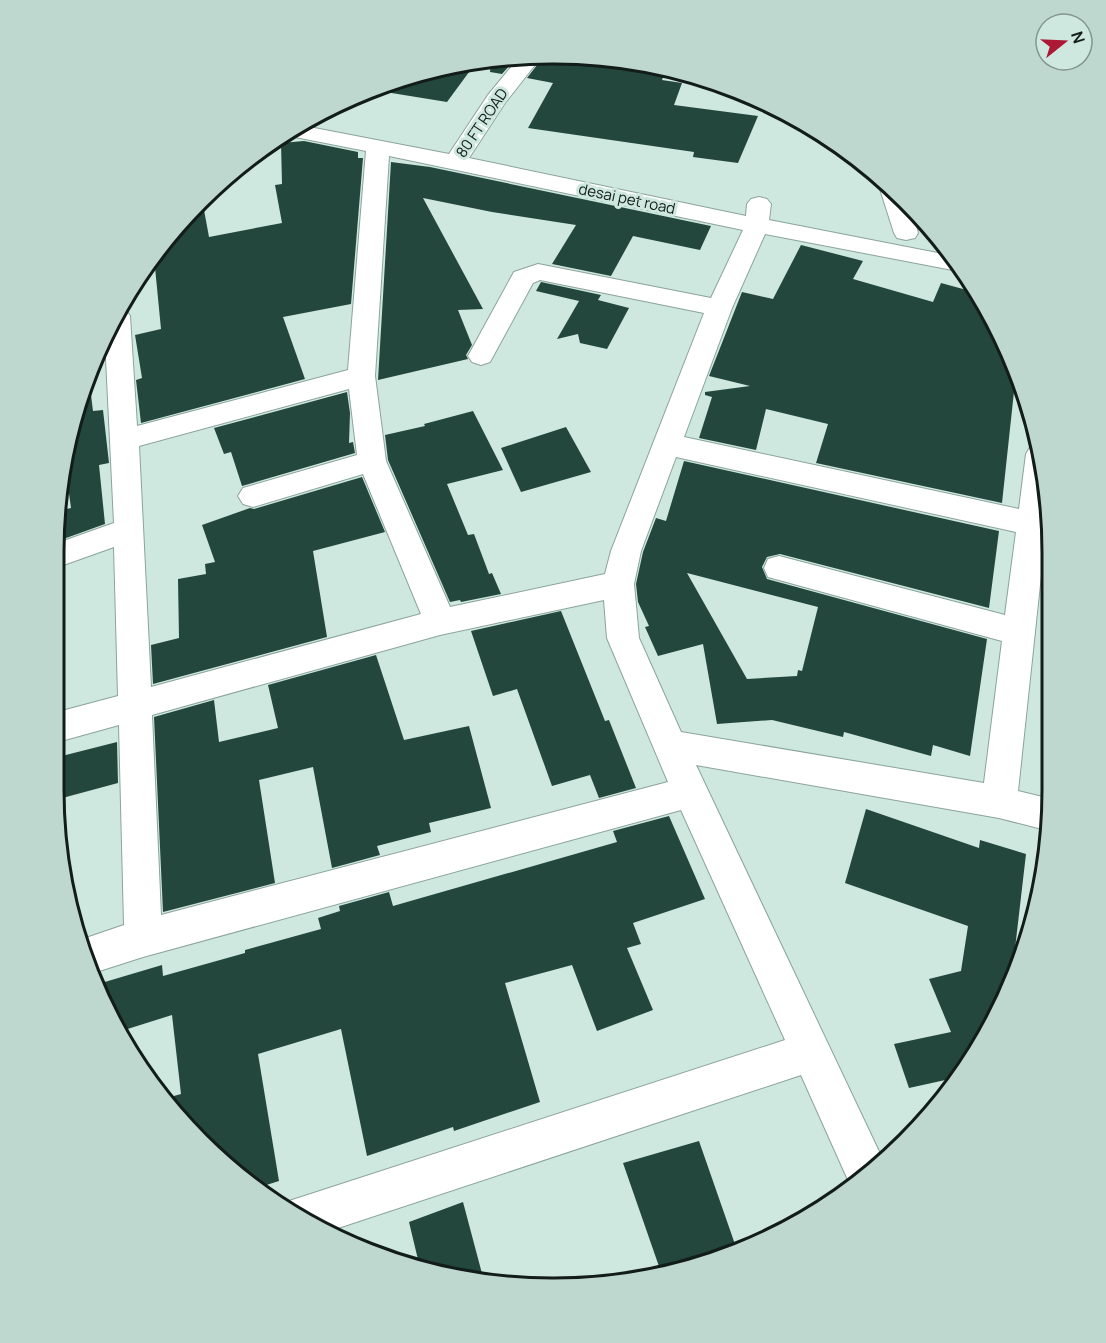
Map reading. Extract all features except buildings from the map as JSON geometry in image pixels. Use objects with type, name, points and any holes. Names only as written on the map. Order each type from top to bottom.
[{"type":"street","name":"80 FT ROAD","points":[[460,154],[496,100],[523,66]]},
{"type":"street","name":"desai pet road","points":[[326,121],[460,154],[757,215],[945,262]]},
{"type":"street","name":"desai pet road","points":[[305,133],[378,147],[460,154]]},
{"type":"street","points":[[378,147],[361,376],[372,461],[440,622]]},
{"type":"street","name":"desai pet road","points":[[757,215],[894,230],[903,218],[900,210]]},
{"type":"street","points":[[757,215],[626,551],[618,584],[623,638],[690,792],[864,1166]]},
{"type":"street","points":[[481,356],[523,278],[538,272],[719,308]]},
{"type":"street","points":[[118,332],[129,529],[142,938]]},
{"type":"street","points":[[124,440],[361,376]]},
{"type":"street","points":[[666,444],[1040,526]]},
{"type":"street","points":[[253,496],[372,461]]},
{"type":"street","points":[[64,553],[129,529]]},
{"type":"street","points":[[999,802],[1019,632],[1040,529]]},
{"type":"street","points":[[778,568],[1019,632]]},
{"type":"street","points":[[64,725],[440,622],[618,584]]},
{"type":"street","points":[[670,745],[999,802],[1041,812]]},
{"type":"street","points":[[93,954],[142,938],[690,792]]},
{"type":"street","points":[[312,1215],[810,1052]]}]
